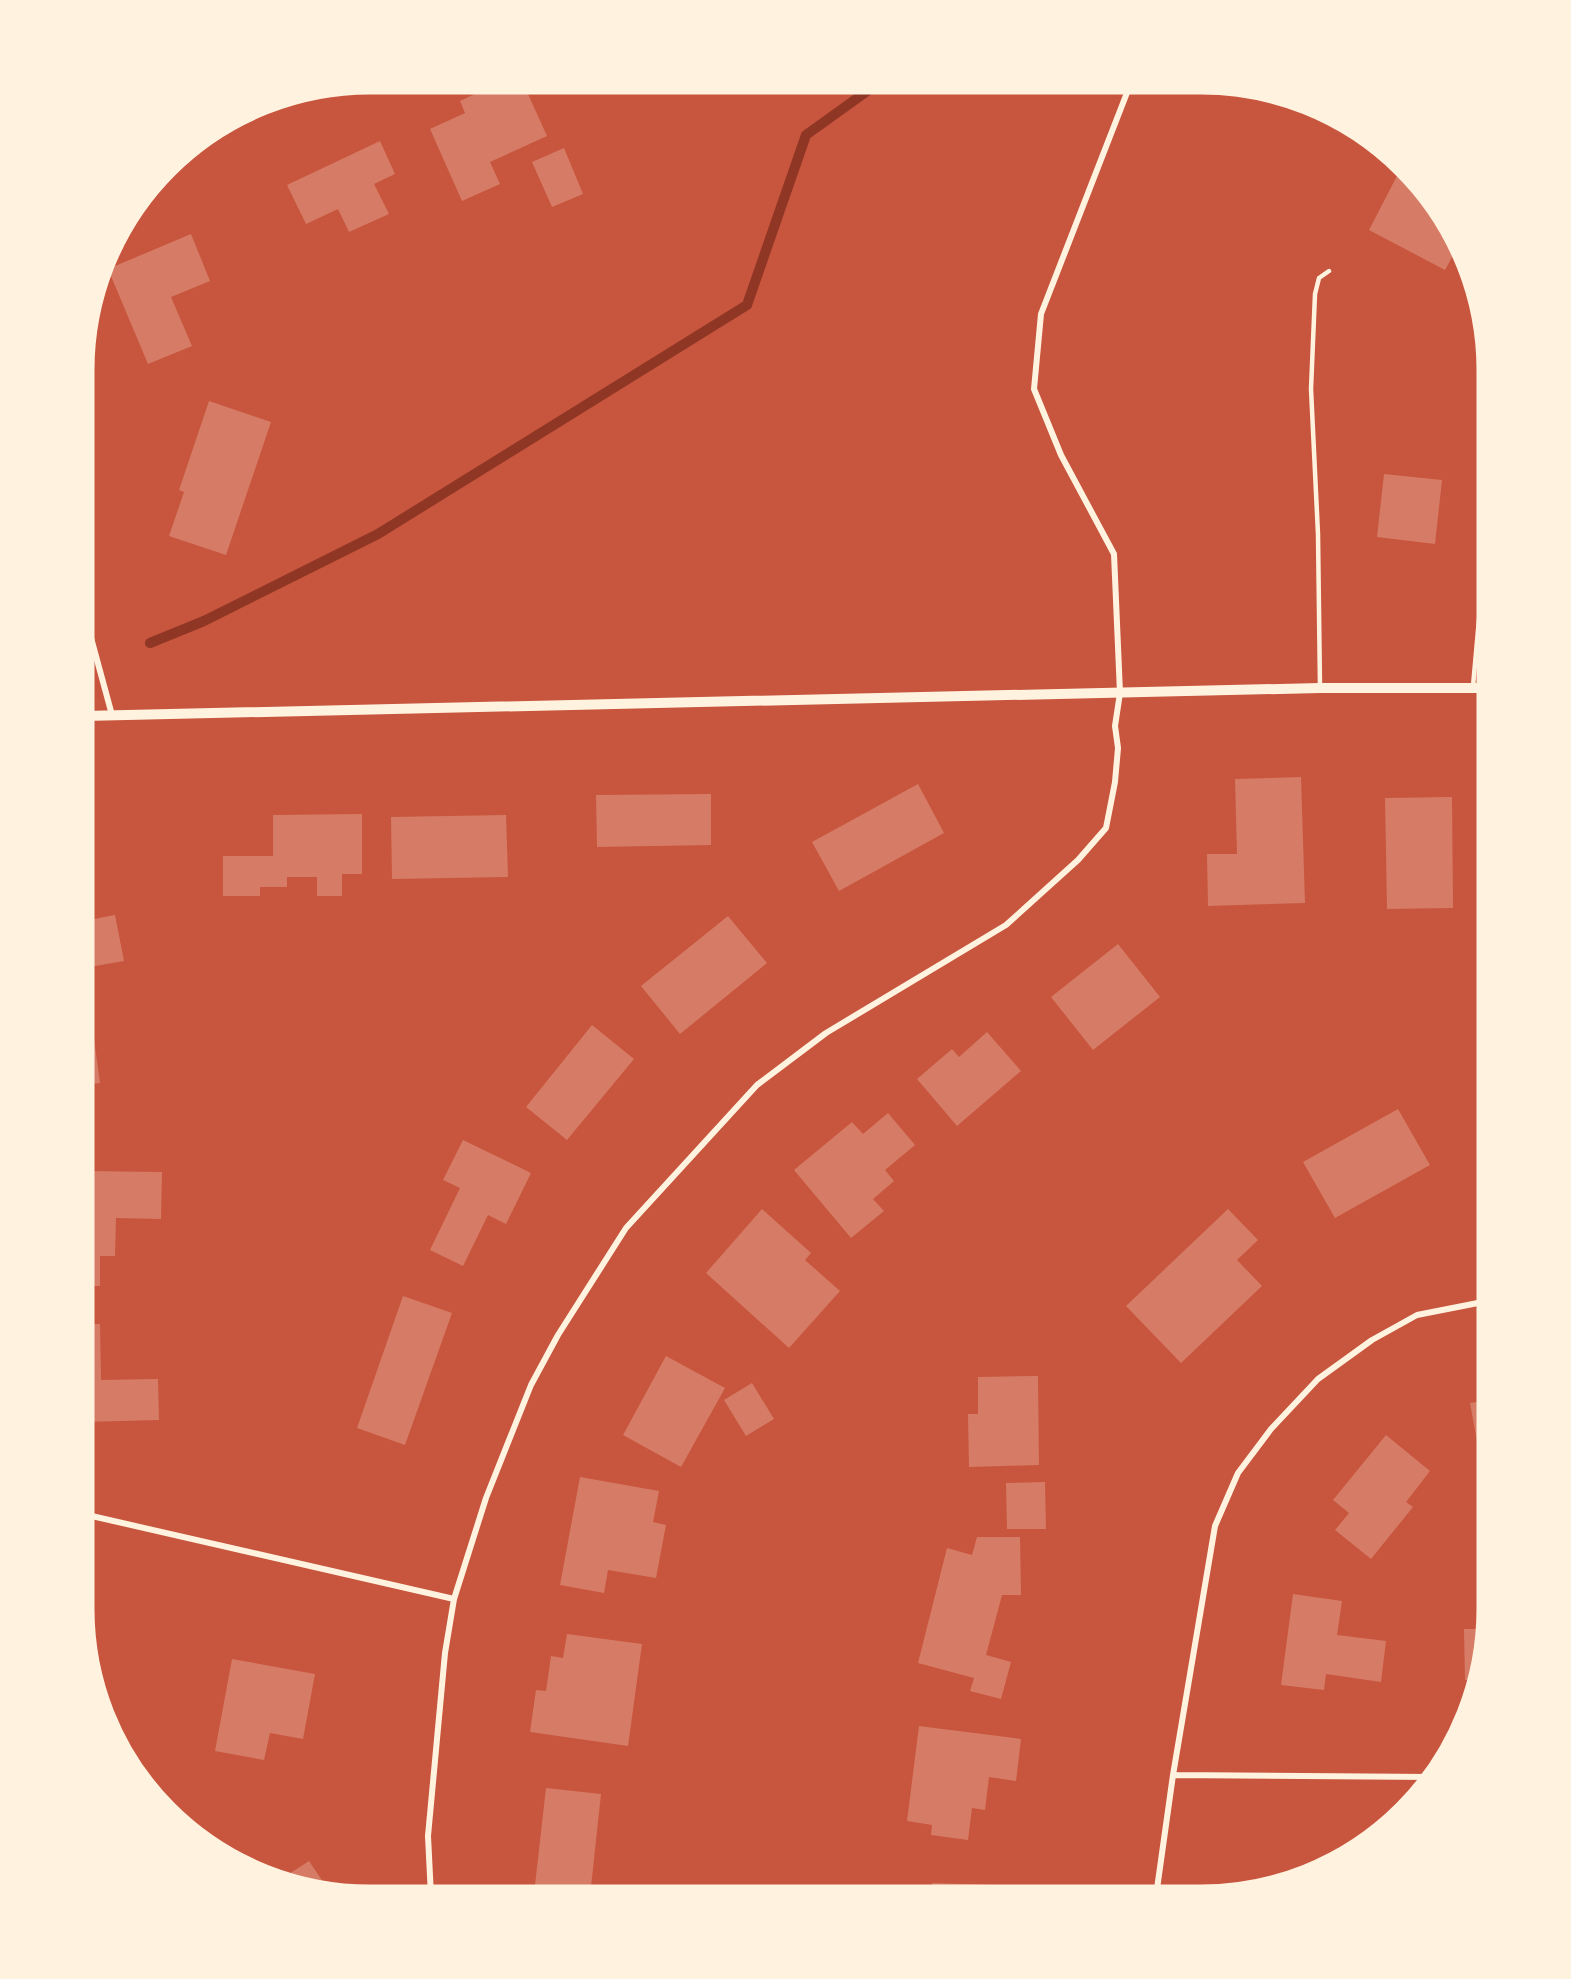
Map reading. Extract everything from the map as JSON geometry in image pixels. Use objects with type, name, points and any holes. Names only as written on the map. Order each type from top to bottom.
[{"type":"street","points":[[430,1886],[428,1836],[445,1653],[454,1599],[486,1498],[531,1385],[558,1335],[626,1228],[758,1085],[826,1033],[1006,925],[1078,860],[1106,828],[1115,782],[1118,748],[1115,726],[1120,693],[1114,554],[1061,455],[1034,389],[1041,314],[1127,93]]},
{"type":"street","points":[[93,645],[112,716]]},
{"type":"street","points":[[93,716],[1320,688],[1478,688]]},
{"type":"street","points":[[1157,1886],[1173,1775],[1215,1526],[1238,1473],[1271,1429],[1318,1379],[1372,1340],[1417,1315],[1478,1304]]},
{"type":"street","points":[[93,1516],[454,1599]]},
{"type":"street","points":[[1173,1775],[1422,1777]]},
{"type":"lane","points":[[1320,688],[1317,514],[1311,389],[1314,294],[1319,278],[1329,272]]},
{"type":"lane","points":[[1473,688],[1478,632]]},
{"type":"building","points":[[477,93],[528,93],[547,136],[490,162],[500,184],[462,201],[430,129],[465,113],[460,101]]},
{"type":"building","points":[[380,141],[395,174],[374,184],[389,214],[349,232],[338,209],[306,224],[287,185]]},
{"type":"building","points":[[564,148],[583,194],[552,207],[532,162]]},
{"type":"building","points":[[1398,175],[1421,201],[1453,255],[1445,270],[1369,230]]},
{"type":"building","points":[[191,234],[210,281],[171,297],[192,346],[148,364],[110,274],[113,267]]},
{"type":"building","points":[[209,401],[271,422],[226,555],[169,536],[184,492],[179,490]]},
{"type":"building","points":[[1384,474],[1442,480],[1435,544],[1377,537]]},
{"type":"building","points":[[1301,777],[1305,903],[1208,906],[1207,854],[1237,854],[1235,779]]},
{"type":"building","points":[[918,784],[944,833],[839,891],[812,842]]},
{"type":"building","points":[[711,794],[711,845],[597,847],[596,795]]},
{"type":"building","points":[[1452,797],[1453,908],[1387,909],[1385,798]]},
{"type":"building","points":[[362,814],[362,874],[342,874],[342,896],[317,896],[317,877],[287,877],[287,887],[260,887],[260,896],[223,896],[223,856],[273,856],[273,815]]},
{"type":"building","points":[[506,815],[508,877],[392,879],[391,817]]},
{"type":"building","points":[[115,915],[124,961],[93,966],[93,919]]},
{"type":"building","points":[[728,916],[767,963],[680,1034],[641,986]]},
{"type":"building","points":[[1118,944],[1160,997],[1093,1050],[1051,997]]},
{"type":"building","points":[[592,1025],[634,1059],[567,1140],[526,1107]]},
{"type":"building","points":[[93,1031],[100,1083],[93,1084]]},
{"type":"building","points":[[987,1032],[1021,1071],[957,1126],[917,1079],[952,1049],[959,1057]]},
{"type":"building","points":[[1398,1109],[1430,1165],[1335,1218],[1303,1162]]},
{"type":"building","points":[[888,1113],[915,1145],[885,1170],[894,1181],[873,1199],[884,1211],[851,1238],[794,1170],[852,1122],[863,1134]]},
{"type":"building","points":[[463,1140],[531,1173],[506,1224],[488,1215],[463,1266],[430,1250],[460,1188],[443,1180]]},
{"type":"building","points":[[93,1171],[162,1172],[161,1219],[116,1218],[115,1256],[100,1256],[100,1286],[93,1286]]},
{"type":"building","points":[[762,1209],[811,1253],[805,1260],[840,1291],[789,1348],[706,1273]]},
{"type":"building","points":[[1228,1209],[1258,1240],[1237,1260],[1262,1286],[1181,1363],[1126,1306]]},
{"type":"building","points":[[403,1296],[452,1313],[405,1445],[357,1428]]},
{"type":"building","points":[[93,1324],[100,1324],[101,1380],[158,1379],[159,1420],[93,1422]]},
{"type":"building","points":[[666,1356],[725,1388],[681,1467],[623,1435]]},
{"type":"building","points":[[1038,1376],[1039,1465],[969,1467],[968,1414],[978,1414],[978,1377]]},
{"type":"building","points":[[752,1383],[774,1419],[746,1436],[724,1400]]},
{"type":"building","points":[[1478,1402],[1478,1447],[1470,1403]]},
{"type":"building","points":[[1386,1435],[1430,1471],[1406,1502],[1413,1507],[1371,1559],[1335,1530],[1349,1513],[1333,1500]]},
{"type":"building","points":[[580,1477],[659,1491],[653,1522],[666,1525],[656,1578],[608,1570],[604,1593],[560,1585]]},
{"type":"building","points":[[1045,1482],[1046,1529],[1007,1529],[1006,1483]]},
{"type":"building","points":[[977,1537],[1020,1537],[1021,1595],[1002,1595],[986,1655],[1011,1662],[1001,1699],[970,1691],[974,1678],[918,1663],[947,1548],[972,1555]]},
{"type":"building","points":[[1293,1594],[1342,1601],[1337,1635],[1386,1641],[1381,1682],[1326,1674],[1324,1690],[1281,1685]]},
{"type":"building","points":[[1464,1629],[1477,1629],[1469,1680],[1465,1680]]},
{"type":"building","points":[[567,1634],[642,1644],[628,1746],[530,1732],[536,1690],[546,1691],[551,1656],[563,1658]]},
{"type":"building","points":[[232,1659],[315,1674],[303,1739],[270,1733],[264,1760],[215,1751]]},
{"type":"building","points":[[919,1726],[1021,1739],[1016,1781],[989,1777],[985,1810],[972,1808],[968,1840],[931,1835],[932,1825],[907,1821]]},
{"type":"building","points":[[546,1788],[601,1794],[591,1886],[535,1886]]},
{"type":"building","points":[[309,1861],[323,1882],[298,1877],[289,1874]]},
{"type":"building","points":[[932,1883],[995,1885],[995,1886],[932,1886]]},
{"type":"waterway","points":[[150,643],[204,621],[378,534],[747,305],[806,135],[864,93]]}]
